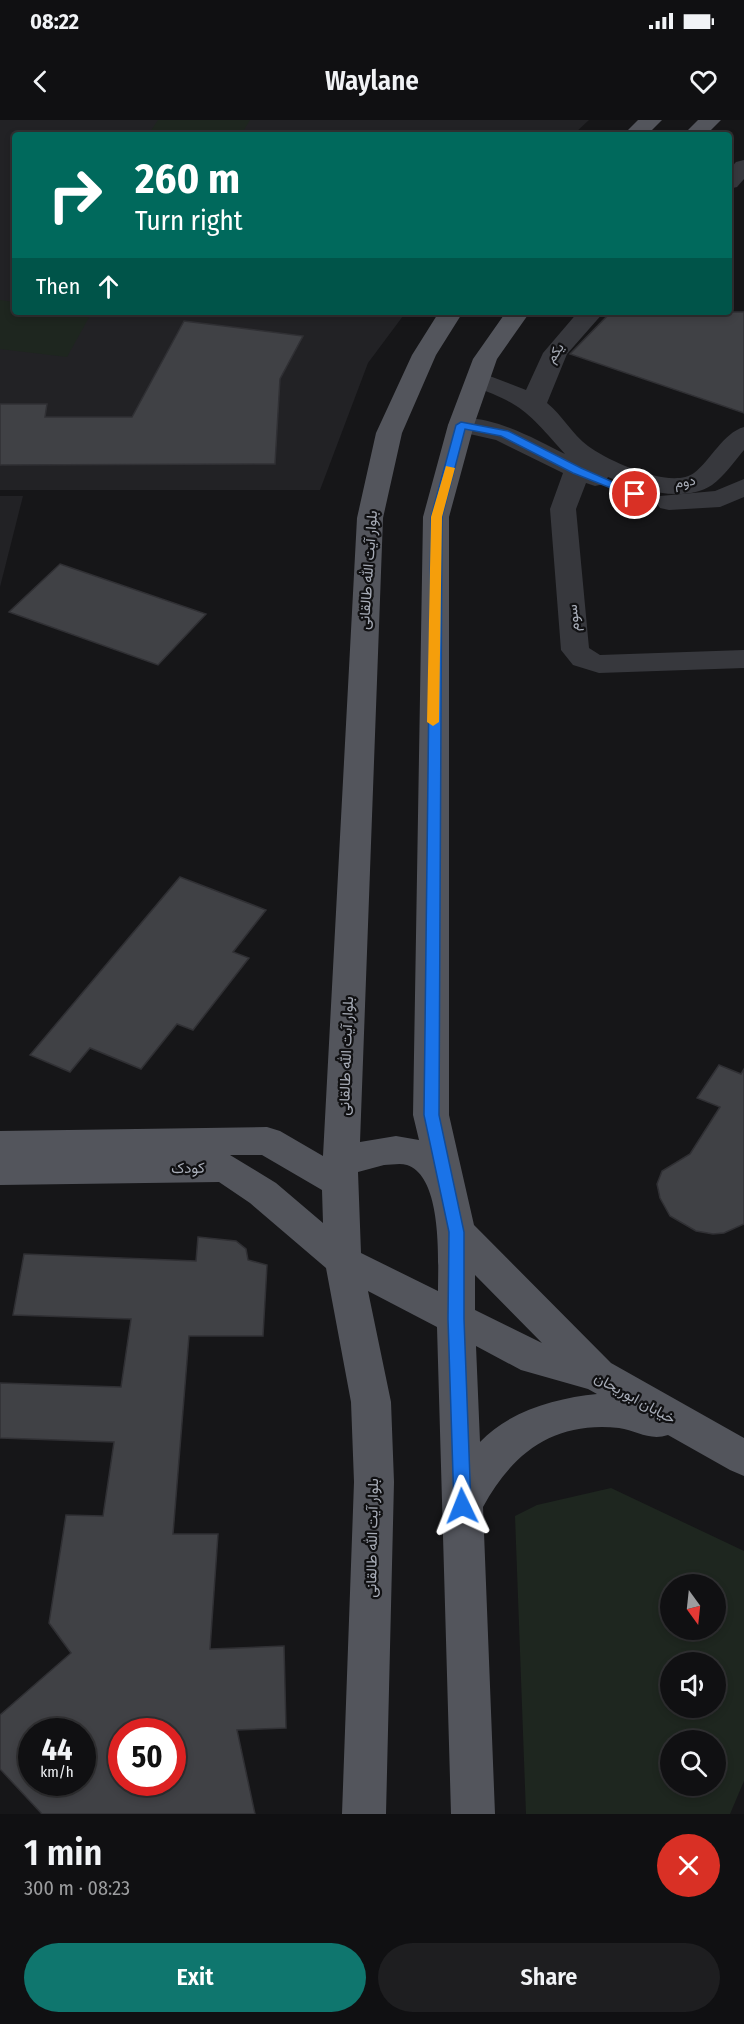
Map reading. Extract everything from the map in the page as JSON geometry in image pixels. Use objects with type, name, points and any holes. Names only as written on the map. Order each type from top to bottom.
[{"type":"main road","points":[[637,132],[651,120]]},
{"type":"main road","points":[[697,132],[710,120]]},
{"type":"main road","name":"بلوار آیت الله طالقانی","points":[[364,1814],[374,1482],[372,1413],[343,1261],[341,1173],[370,518],[390,434],[424,355],[450,315]]},
{"type":"main road","points":[[473,1814],[456,1319],[457,1232],[431,1115],[436,517],[461,425],[485,359],[516,315]]},
{"type":"main road","name":"کودک","points":[[0,1145],[267,1141],[341,1173]]},
{"type":"main road","points":[[341,1173],[370,1152],[412,1152],[426,1159],[447,1187]]},
{"type":"main road","name":"کودک","points":[[0,1171],[225,1168],[263,1193],[343,1261],[456,1319]]},
{"type":"main road","points":[[457,1232],[598,1375]]},
{"type":"main road","name":"خیابان ابوریحان","points":[[456,1319],[535,1358],[598,1375],[699,1435],[744,1458]]},
{"type":"main road","points":[[462,1506],[496,1452],[524,1433],[548,1423],[591,1412],[618,1411],[699,1435]]},
{"type":"street","points":[[732,179],[744,168]]},
{"type":"street","name":"یکم","points":[[534,404],[551,356],[560,342],[589,315]]},
{"type":"street","points":[[478,380],[517,394],[534,404],[578,461]]},
{"type":"street","points":[[461,425],[504,434],[578,461]]},
{"type":"street","name":"دوم","points":[[578,461],[644,481],[678,485],[700,481],[744,435]]},
{"type":"street","name":"دوم","points":[[578,461],[654,502],[688,503],[720,499],[744,487]]},
{"type":"street","name":"سوم","points":[[578,461],[564,509],[575,650],[583,659],[599,664],[744,659]]},
{"type":"street","points":[[700,481],[698,487],[702,493],[720,499]]},
{"type":"shaded area","points":[[0,120],[589,120],[576,132],[12,132],[12,315],[404,315],[368,363],[320,490],[0,490]]},
{"type":"shaded area","points":[[158,120],[250,120],[243,132],[150,132]]},
{"type":"shaded area","points":[[0,300],[12,302],[12,315],[90,315],[67,357],[0,349]]},
{"type":"shaded area","points":[[0,496],[23,496],[0,587]]},
{"type":"shaded area","points":[[611,1488],[744,1551],[744,1781],[730,1814],[526,1814],[515,1516],[537,1505]]},
{"type":"building","points":[[732,312],[744,312],[744,413],[570,354],[608,315],[732,315]]},
{"type":"building","points":[[184,321],[303,336],[280,379],[275,464],[0,465],[0,404],[47,404],[45,417],[132,417]]},
{"type":"building","points":[[60,564],[206,614],[158,665],[9,612]]},
{"type":"building","points":[[180,877],[266,910],[233,952],[249,958],[193,1030],[177,1024],[141,1069],[90,1048],[70,1072],[30,1055]]},
{"type":"building","points":[[719,1065],[741,1074],[744,1069],[744,1224],[724,1233],[713,1234],[696,1231],[670,1216],[660,1198],[657,1184],[662,1171],[690,1154],[720,1107],[697,1098]]},
{"type":"building","points":[[198,1237],[236,1241],[246,1249],[248,1260],[267,1265],[263,1336],[189,1336],[173,1534],[218,1534],[210,1649],[284,1646],[286,1728],[237,1730],[255,1814],[42,1814],[25,1796],[96,1796],[96,1718],[18,1718],[18,1788],[0,1769],[0,1715],[71,1653],[49,1623],[66,1515],[103,1516],[114,1442],[0,1438],[0,1383],[121,1387],[131,1319],[13,1315],[24,1254],[196,1261]]},
{"type":"slow traffic","points":[[433,722],[436,517],[449,468]]},
{"type":"route","points":[[462,1506],[456,1319],[457,1232],[431,1115],[436,517],[461,425],[504,434],[577,471],[635,494]]}]
